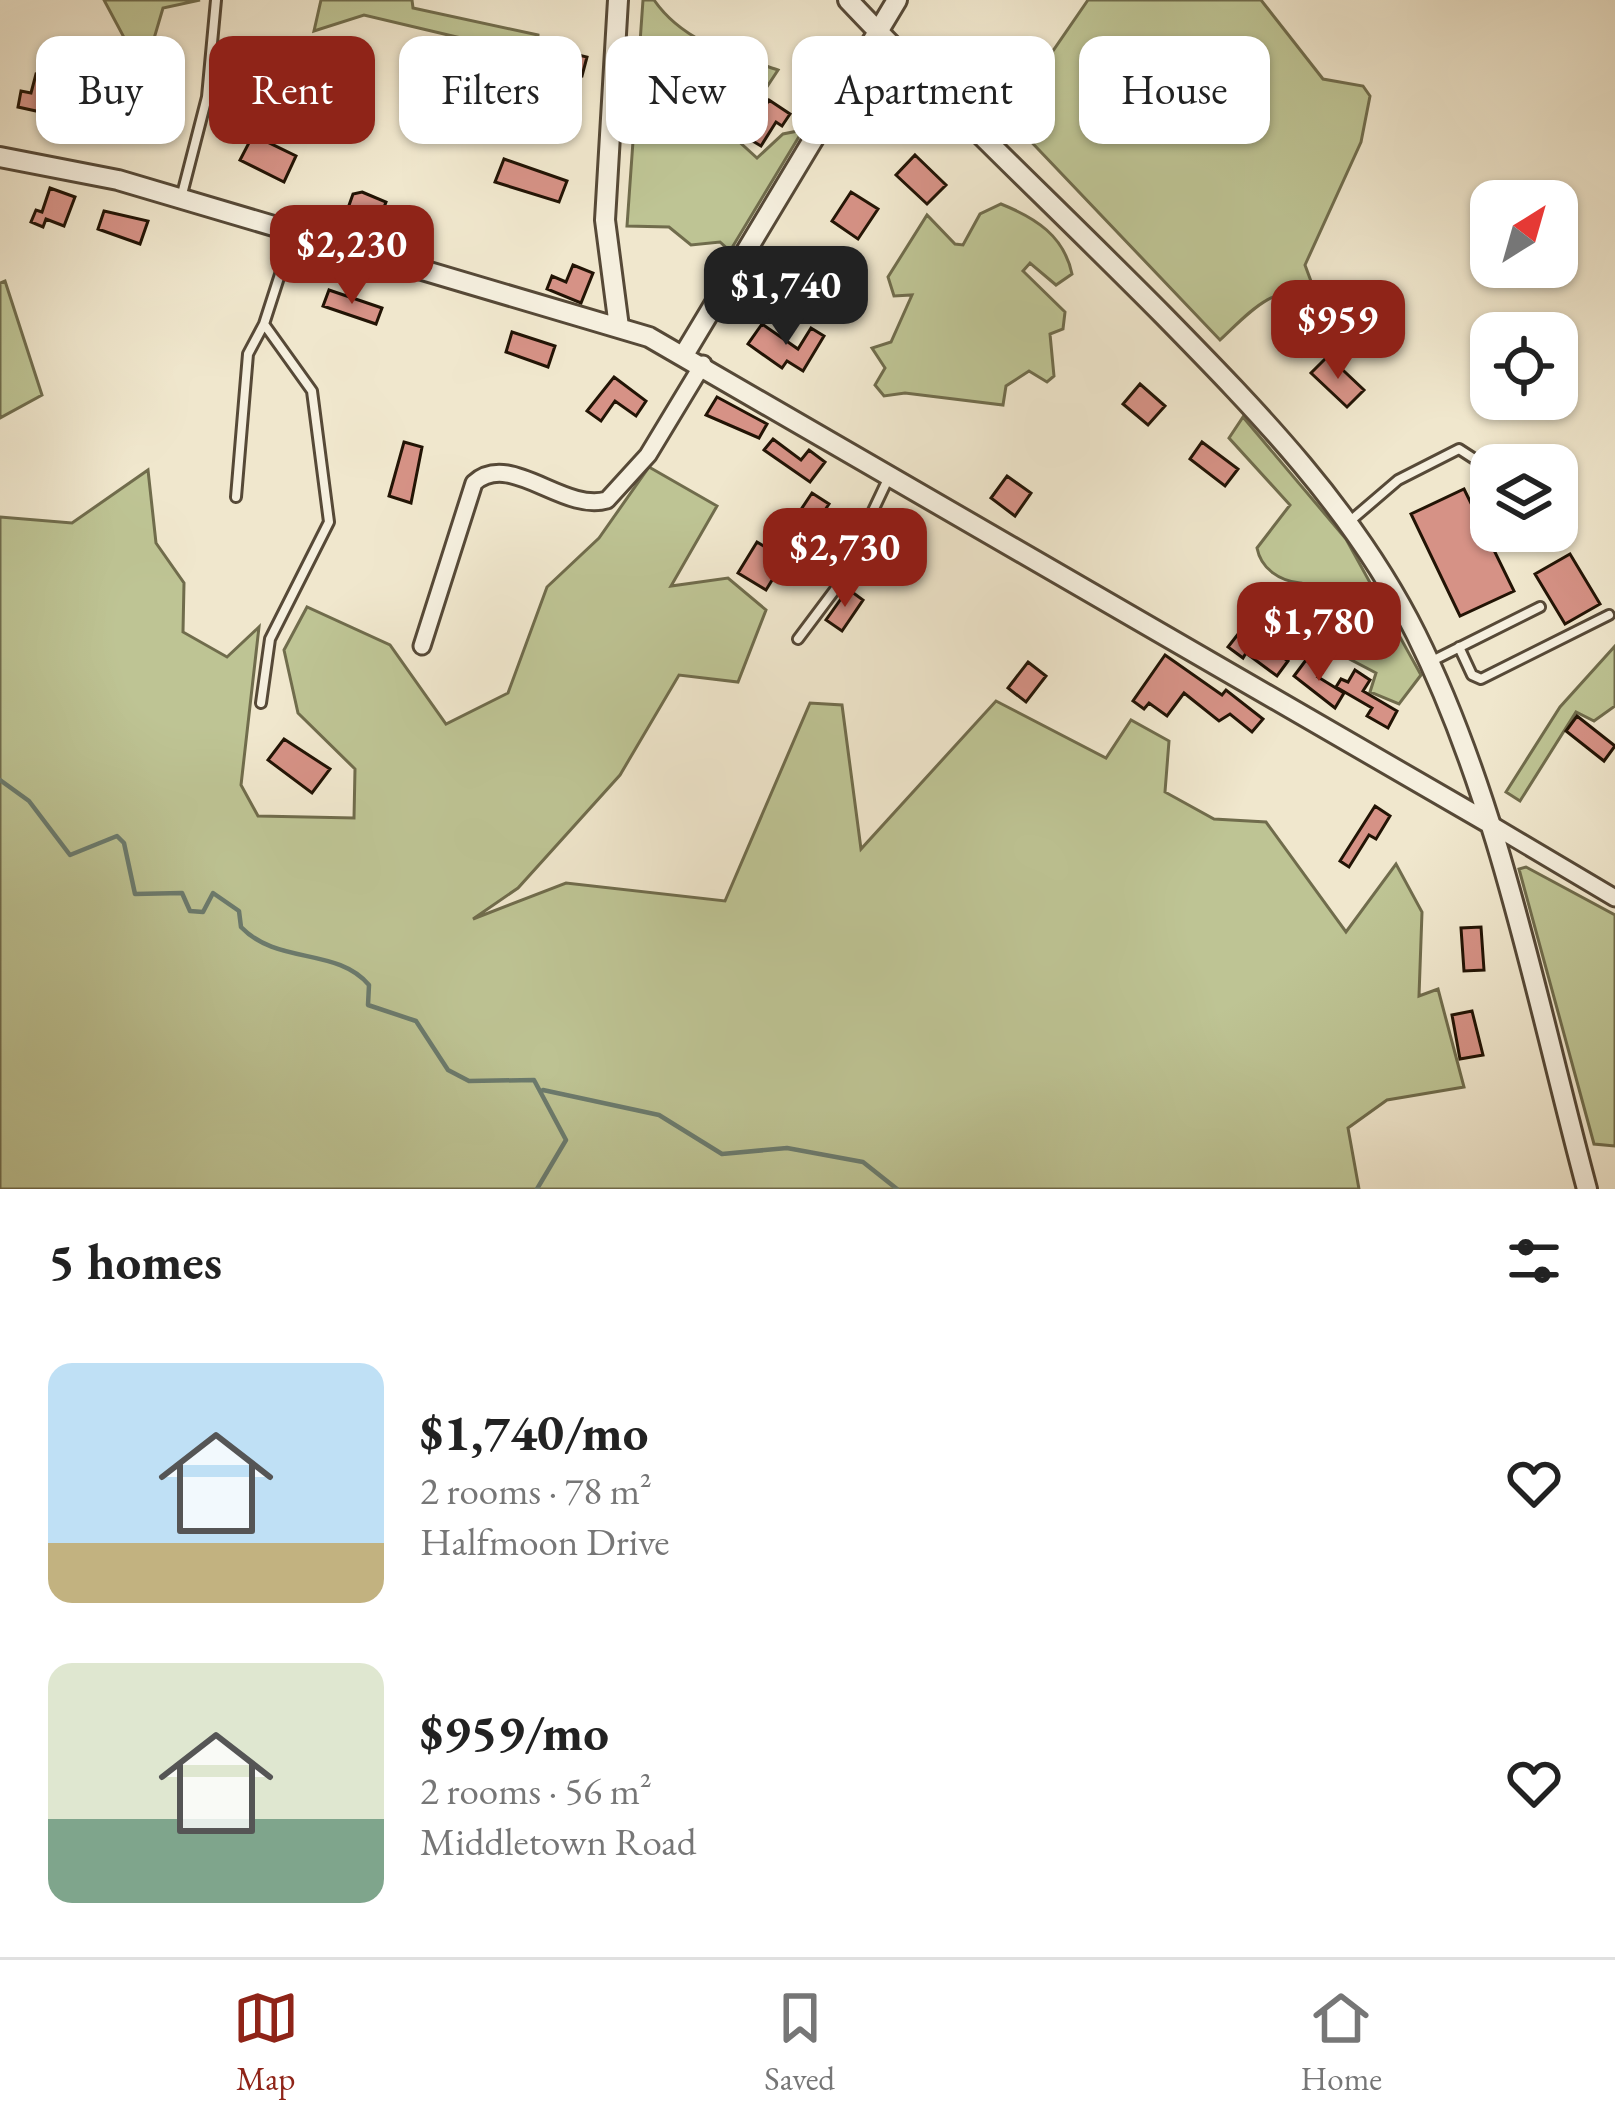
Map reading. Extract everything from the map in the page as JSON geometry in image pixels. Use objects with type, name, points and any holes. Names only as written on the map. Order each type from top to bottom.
[{"type":"street","points":[[618,0],[605,220],[619,327]]},
{"type":"street","points":[[848,0],[1260,414],[1348,522],[1428,662],[1487,822],[1587,1189]]},
{"type":"street","points":[[685,353],[897,0]]},
{"type":"street","points":[[0,157],[181,199],[619,327],[685,353],[1615,898]]},
{"type":"street","points":[[422,646],[474,483],[484,474],[503,473],[583,503],[607,500],[648,455],[703,364]]},
{"type":"lane","points":[[181,199],[207,97],[216,0]]},
{"type":"lane","points":[[236,497],[248,354],[264,324],[294,232]]},
{"type":"lane","points":[[261,704],[269,639],[329,522],[312,391],[264,324]]},
{"type":"lane","points":[[1348,522],[1398,481],[1459,449],[1470,456]]},
{"type":"lane","points":[[798,639],[837,587],[891,472]]},
{"type":"lane","points":[[1428,662],[1540,607]]},
{"type":"lane","points":[[1459,647],[1472,675],[1481,679],[1609,615]]},
{"type":"green space","points":[[104,0],[200,0],[163,8],[155,36],[123,36]]},
{"type":"green space","points":[[321,0],[412,0],[413,8],[538,35],[453,36],[364,15],[314,31]]},
{"type":"green space","points":[[643,0],[654,0],[694,36],[640,36]]},
{"type":"green space","points":[[1088,0],[1261,0],[1323,79],[1363,86],[1370,96],[1361,142],[1305,265],[1315,292],[1274,297],[1220,340],[1033,144],[1055,144],[1055,48]]},
{"type":"green space","points":[[768,67],[778,70],[768,85]]},
{"type":"green space","points":[[792,132],[795,144],[730,251],[720,242],[691,245],[669,227],[627,226],[633,144],[742,144],[757,158],[783,134]]},
{"type":"green space","points":[[1001,204],[1047,230],[1068,261],[1072,274],[1056,285],[1030,263],[1023,271],[1065,312],[1063,329],[1050,334],[1054,376],[1047,382],[1029,371],[1006,386],[1003,405],[905,393],[884,396],[875,385],[885,368],[872,348],[891,342],[912,295],[894,296],[888,277],[927,215],[955,244],[963,245],[980,214]]},
{"type":"green space","points":[[5,281],[42,395],[0,418],[0,283]]},
{"type":"green space","points":[[1243,417],[1346,539],[1421,675],[1399,704],[1370,692],[1376,673],[1336,652],[1324,668],[1279,645],[1279,619],[1300,583],[1272,573],[1257,548],[1290,505],[1229,438]]},
{"type":"green space","points":[[649,467],[717,506],[671,586],[728,578],[766,610],[738,682],[679,675],[620,775],[518,888],[473,919],[566,883],[725,901],[810,703],[842,705],[861,849],[996,701],[1106,758],[1131,720],[1169,741],[1165,792],[1214,819],[1266,822],[1346,932],[1396,864],[1422,912],[1419,996],[1438,989],[1464,1087],[1387,1100],[1348,1128],[1359,1189],[0,1189],[0,517],[72,523],[148,470],[156,543],[184,583],[183,632],[227,657],[259,627],[241,785],[258,816],[354,818],[355,769],[298,713],[284,650],[307,607],[390,645],[446,724],[508,693],[547,587],[599,538]]},
{"type":"green space","points":[[1615,646],[1615,706],[1594,721],[1576,712],[1520,801],[1506,792],[1560,707]]},
{"type":"green space","points":[[1526,867],[1615,915],[1615,1146],[1594,1144],[1519,869]]},
{"type":"building","points":[[36,74],[36,111],[18,107],[21,91],[31,93]]},
{"type":"building","points":[[768,102],[790,114],[782,126],[776,122],[768,135]]},
{"type":"building","points":[[248,144],[271,144],[296,156],[284,182],[240,160]]},
{"type":"building","points":[[915,155],[946,185],[927,204],[896,175]]},
{"type":"building","points":[[504,159],[567,181],[559,202],[495,182]]},
{"type":"building","points":[[50,188],[75,197],[64,226],[46,219],[43,227],[31,222],[36,210],[42,212]]},
{"type":"building","points":[[362,192],[386,202],[378,223],[347,211],[353,194]]},
{"type":"building","points":[[851,192],[878,209],[858,239],[832,221]]},
{"type":"building","points":[[104,211],[148,221],[140,244],[98,229]]},
{"type":"building","points":[[573,265],[593,273],[581,303],[547,289],[552,276],[566,282]]},
{"type":"building","points":[[329,290],[382,308],[376,324],[323,306]]},
{"type":"building","points":[[762,324],[798,349],[811,328],[824,336],[803,371],[787,361],[782,368],[748,344]]},
{"type":"building","points":[[512,332],[555,346],[548,367],[506,352]]},
{"type":"building","points":[[1328,356],[1364,390],[1347,407],[1311,373]]},
{"type":"building","points":[[614,377],[646,401],[636,416],[615,401],[601,421],[587,411]]},
{"type":"building","points":[[1140,384],[1165,406],[1148,425],[1123,404]]},
{"type":"building","points":[[717,397],[767,424],[759,438],[706,415]]},
{"type":"building","points":[[773,439],[801,460],[809,450],[825,462],[810,482],[764,450]]},
{"type":"building","points":[[404,442],[422,447],[411,503],[389,496]]},
{"type":"building","points":[[1202,442],[1238,469],[1225,486],[1190,459]]},
{"type":"building","points":[[1007,476],[1031,493],[1015,516],[991,498]]},
{"type":"building","points":[[1464,489],[1470,501],[1470,552],[1495,552],[1514,591],[1460,616],[1411,514]]},
{"type":"building","points":[[812,493],[829,504],[807,537],[790,526]]},
{"type":"building","points":[[757,542],[785,559],[766,590],[738,573]]},
{"type":"building","points":[[1570,554],[1600,604],[1565,624],[1535,574]]},
{"type":"building","points":[[848,589],[863,600],[842,631],[826,620]]},
{"type":"building","points":[[1242,629],[1288,661],[1277,676],[1246,653],[1243,658],[1228,647]]},
{"type":"building","points":[[1165,655],[1222,695],[1226,690],[1263,719],[1252,732],[1230,714],[1219,721],[1184,693],[1167,716],[1149,703],[1144,709],[1133,701]]},
{"type":"building","points":[[1306,660],[1322,673],[1318,677],[1344,693],[1335,708],[1294,676]]},
{"type":"building","points":[[1028,662],[1046,676],[1026,702],[1008,688]]},
{"type":"building","points":[[1355,670],[1370,680],[1363,691],[1397,711],[1388,728],[1367,716],[1372,708],[1336,687],[1341,679],[1348,682]]},
{"type":"building","points":[[1577,716],[1615,746],[1604,761],[1566,731]]},
{"type":"building","points":[[284,739],[330,769],[312,793],[268,760]]},
{"type":"building","points":[[1375,806],[1390,816],[1376,839],[1369,835],[1349,867],[1340,861]]},
{"type":"building","points":[[1481,927],[1484,970],[1464,971],[1461,928]]},
{"type":"building","points":[[1472,1011],[1483,1055],[1460,1059],[1452,1015]]},
{"type":"waterway","points":[[0,780],[29,801],[70,855],[117,836],[124,843],[135,894],[182,893],[190,911],[203,912],[213,893],[239,911],[241,927],[256,939],[356,973],[369,985],[368,1005],[416,1021],[448,1070],[469,1081],[534,1080],[566,1140],[537,1189]]},
{"type":"waterway","points":[[543,1090],[659,1115],[722,1154],[787,1148],[863,1162],[897,1189]]}]
